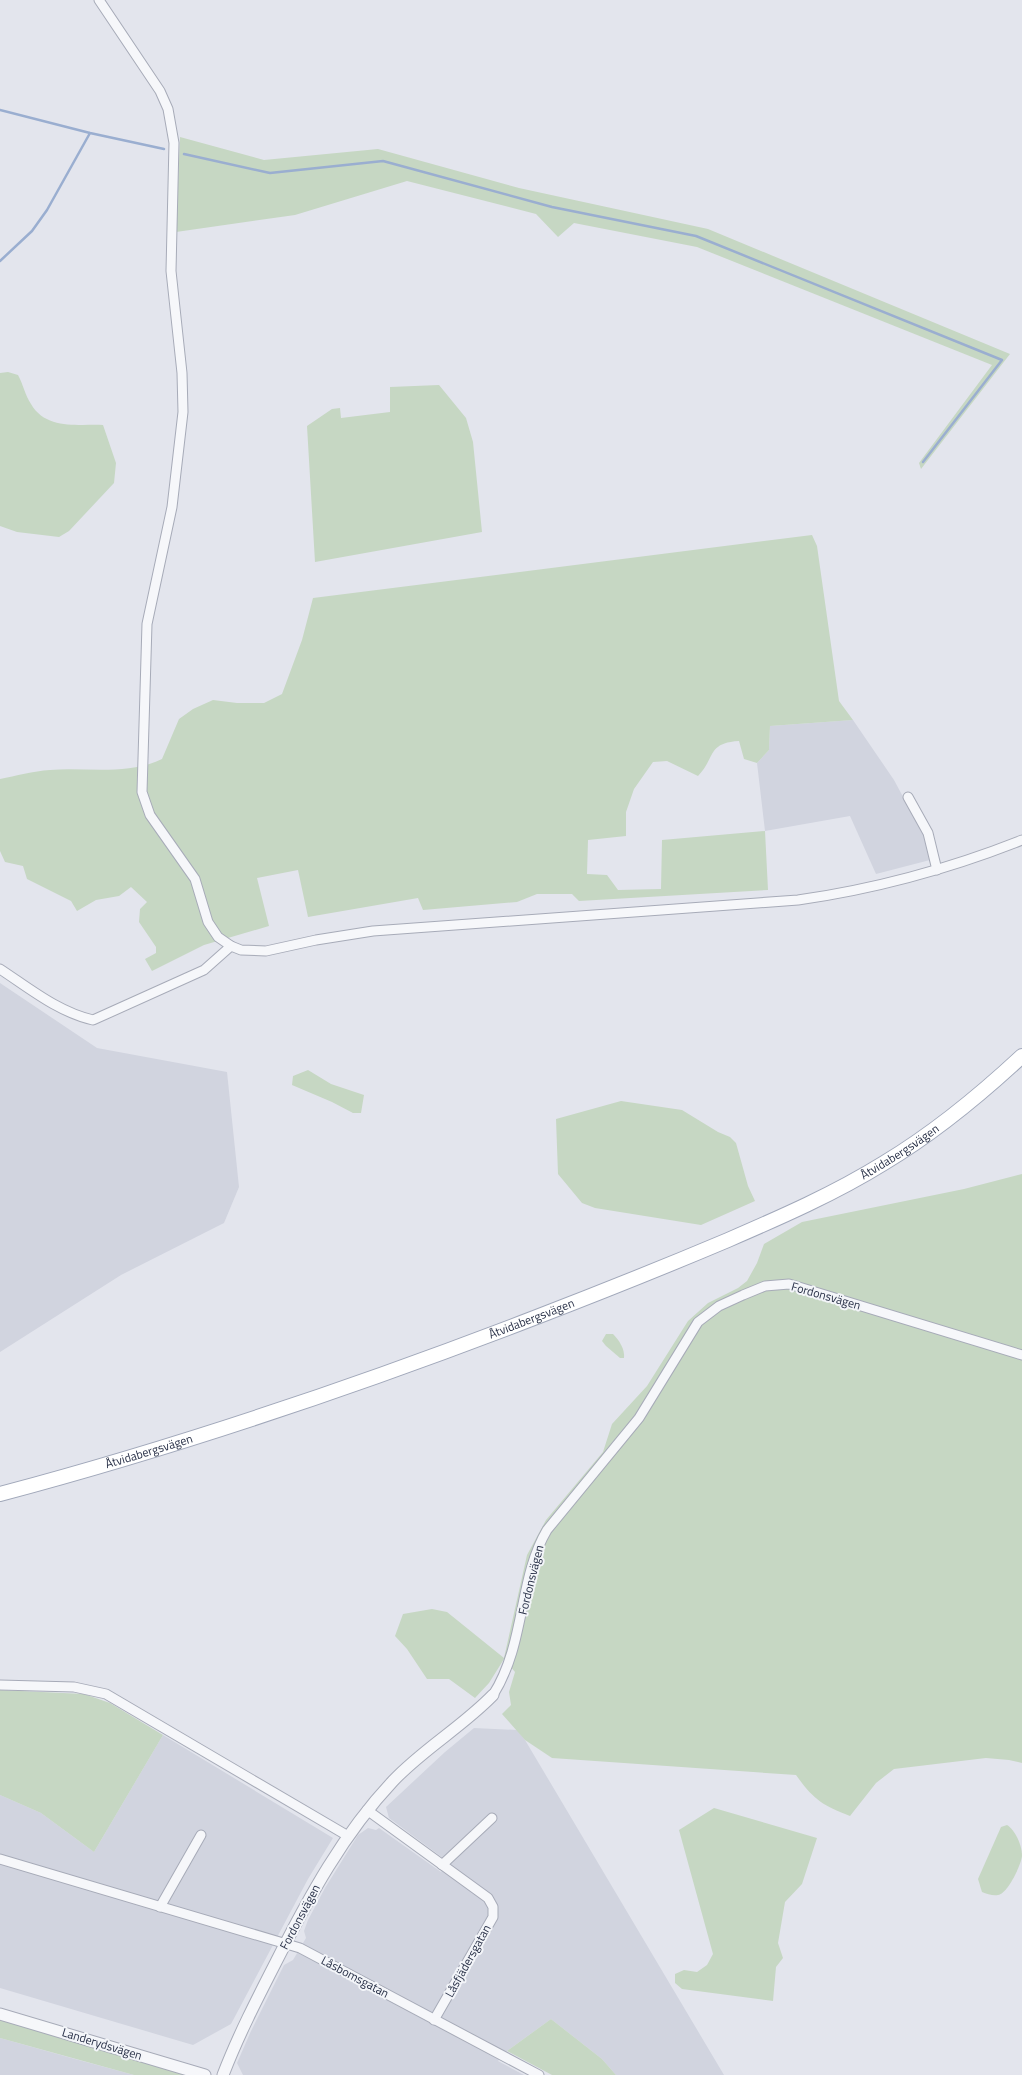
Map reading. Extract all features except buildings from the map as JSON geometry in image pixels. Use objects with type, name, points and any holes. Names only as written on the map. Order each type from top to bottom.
[{"type":"main road","name":"Åtvidabergsvägen","points":[[0,1494],[236,1424],[423,1360],[587,1297],[769,1222],[831,1193],[887,1162],[951,1118],[1022,1056]]},
{"type":"main road","name":"Åtvidabergsvägen","points":[[0,1503],[133,1464],[355,1392],[590,1305],[765,1232],[834,1200],[890,1168],[955,1124],[1022,1068]]},
{"type":"street","points":[[99,0],[160,91],[168,109],[174,143],[171,271],[182,373],[183,412],[172,507],[147,624],[142,792],[153,820],[195,879],[208,922],[218,936],[231,946],[241,950],[266,951],[316,940],[373,931],[798,900],[856,891],[937,870],[1022,840]]},
{"type":"street","points":[[908,797],[928,833],[937,870]]},
{"type":"street","points":[[0,969],[52,1004],[92,1020],[151,992],[196,974],[211,965],[231,946]]},
{"type":"street","name":"Fordonsvägen","points":[[223,2075],[252,2009],[285,1944],[328,1866],[348,1836],[367,1810],[393,1781],[418,1757],[473,1715],[493,1695],[508,1669],[540,1541],[639,1418],[698,1322],[719,1306],[765,1286],[789,1284],[1022,1355]]},
{"type":"street","points":[[0,1685],[74,1687],[106,1694],[348,1836]]},
{"type":"street","name":"Låsfjädersgatan","points":[[367,1810],[488,1898],[493,1907],[494,1912],[434,2020]]},
{"type":"street","points":[[442,1864],[492,1818]]},
{"type":"street","points":[[160,1907],[201,1835]]},
{"type":"street","name":"Låsbomsgatan","points":[[0,1859],[300,1948],[539,2075]]},
{"type":"street","name":"Landerydsvägen","points":[[0,2014],[205,2075]]},
{"type":"shaded area","points":[[853,720],[894,780],[923,834],[930,860],[876,874],[850,816],[765,831],[757,763],[769,750],[770,726]]},
{"type":"shaded area","points":[[0,983],[97,1048],[227,1072],[239,1187],[224,1223],[121,1275],[0,1352]]},
{"type":"shaded area","points":[[474,1728],[517,1730],[525,1740],[724,2075],[616,2075],[602,2059],[551,2019],[507,2051],[498,2061],[524,2075],[243,2075],[237,2063],[251,2031],[284,1965],[293,1960],[306,1938],[304,1931],[308,1920],[325,1888],[358,1835],[368,1828],[376,1830],[379,1828],[441,1872],[447,1861],[389,1818],[386,1807],[445,1752]]},
{"type":"shaded area","points":[[163,1735],[333,1838],[308,1879],[231,2024],[193,2045],[0,1988],[0,1795],[41,1813],[94,1852]]},
{"type":"shaded area","points":[[0,2038],[75,2059],[134,2075],[0,2075]]},
{"type":"green space","points":[[180,137],[264,160],[378,149],[519,188],[708,229],[1010,354],[921,469],[919,463],[992,365],[697,247],[574,223],[558,237],[536,214],[407,181],[295,215],[176,232]]},
{"type":"green space","points":[[8,372],[18,375],[31,404],[45,418],[63,424],[103,425],[116,463],[114,483],[69,531],[59,537],[17,532],[0,526],[0,373]]},
{"type":"green space","points":[[439,385],[466,418],[473,442],[482,532],[315,562],[307,426],[332,409],[340,408],[341,418],[390,412],[390,387]]},
{"type":"green space","points":[[812,535],[817,546],[839,701],[853,720],[770,726],[769,750],[757,763],[744,759],[739,741],[729,742],[713,752],[698,776],[667,761],[653,762],[634,789],[626,812],[626,836],[588,840],[587,874],[607,875],[618,890],[661,889],[662,840],[765,831],[768,890],[579,901],[572,894],[537,894],[517,902],[423,910],[418,898],[308,917],[298,870],[257,878],[269,926],[204,945],[152,971],[145,959],[156,953],[156,947],[139,922],[140,909],[147,902],[131,887],[119,896],[96,900],[77,911],[71,901],[27,879],[23,866],[5,862],[0,851],[0,779],[31,772],[64,769],[121,769],[149,764],[162,759],[179,719],[193,709],[213,700],[237,703],[264,703],[282,694],[302,640],[313,598]]},
{"type":"green space","points":[[308,1070],[331,1084],[364,1095],[361,1113],[353,1113],[292,1085],[293,1076]]},
{"type":"green space","points":[[621,1101],[682,1110],[718,1132],[730,1137],[736,1143],[748,1186],[755,1201],[701,1225],[595,1208],[582,1203],[558,1174],[556,1119]]},
{"type":"green space","points":[[1022,1174],[1022,1763],[986,1758],[894,1769],[876,1783],[850,1816],[819,1801],[796,1775],[552,1758],[525,1740],[502,1714],[511,1705],[509,1692],[515,1672],[504,1659],[489,1683],[475,1698],[449,1679],[427,1679],[407,1649],[395,1636],[403,1614],[432,1609],[447,1612],[504,1658],[527,1555],[546,1520],[603,1452],[612,1424],[647,1386],[688,1321],[708,1303],[738,1288],[747,1281],[757,1263],[764,1244],[802,1222],[964,1189]]},
{"type":"green space","points":[[606,1334],[613,1334],[617,1339],[623,1348],[624,1358],[620,1358],[602,1341]]},
{"type":"green space","points":[[0,1690],[84,1694],[110,1703],[163,1735],[94,1852],[41,1813],[0,1795]]},
{"type":"green space","points":[[714,1808],[817,1838],[802,1884],[785,1902],[778,1943],[783,1958],[776,1967],[773,2001],[682,1989],[675,1983],[675,1974],[684,1970],[697,1972],[707,1965],[713,1954],[679,1830]]},
{"type":"green space","points":[[1007,1825],[1013,1830],[1019,1843],[1022,1852],[1021,1860],[1017,1872],[1006,1889],[998,1895],[988,1894],[982,1892],[978,1879],[1001,1827]]},
{"type":"green space","points":[[551,2019],[602,2059],[616,2075],[552,2075],[507,2051]]},
{"type":"green space","points":[[0,2020],[186,2075],[134,2075],[0,2038]]},
{"type":"waterway","points":[[0,110],[90,133],[164,149]]},
{"type":"waterway","points":[[0,261],[32,231],[47,210],[90,133]]},
{"type":"waterway","points":[[184,154],[270,173],[383,161],[552,207],[696,236],[1002,360],[923,462]]}]
